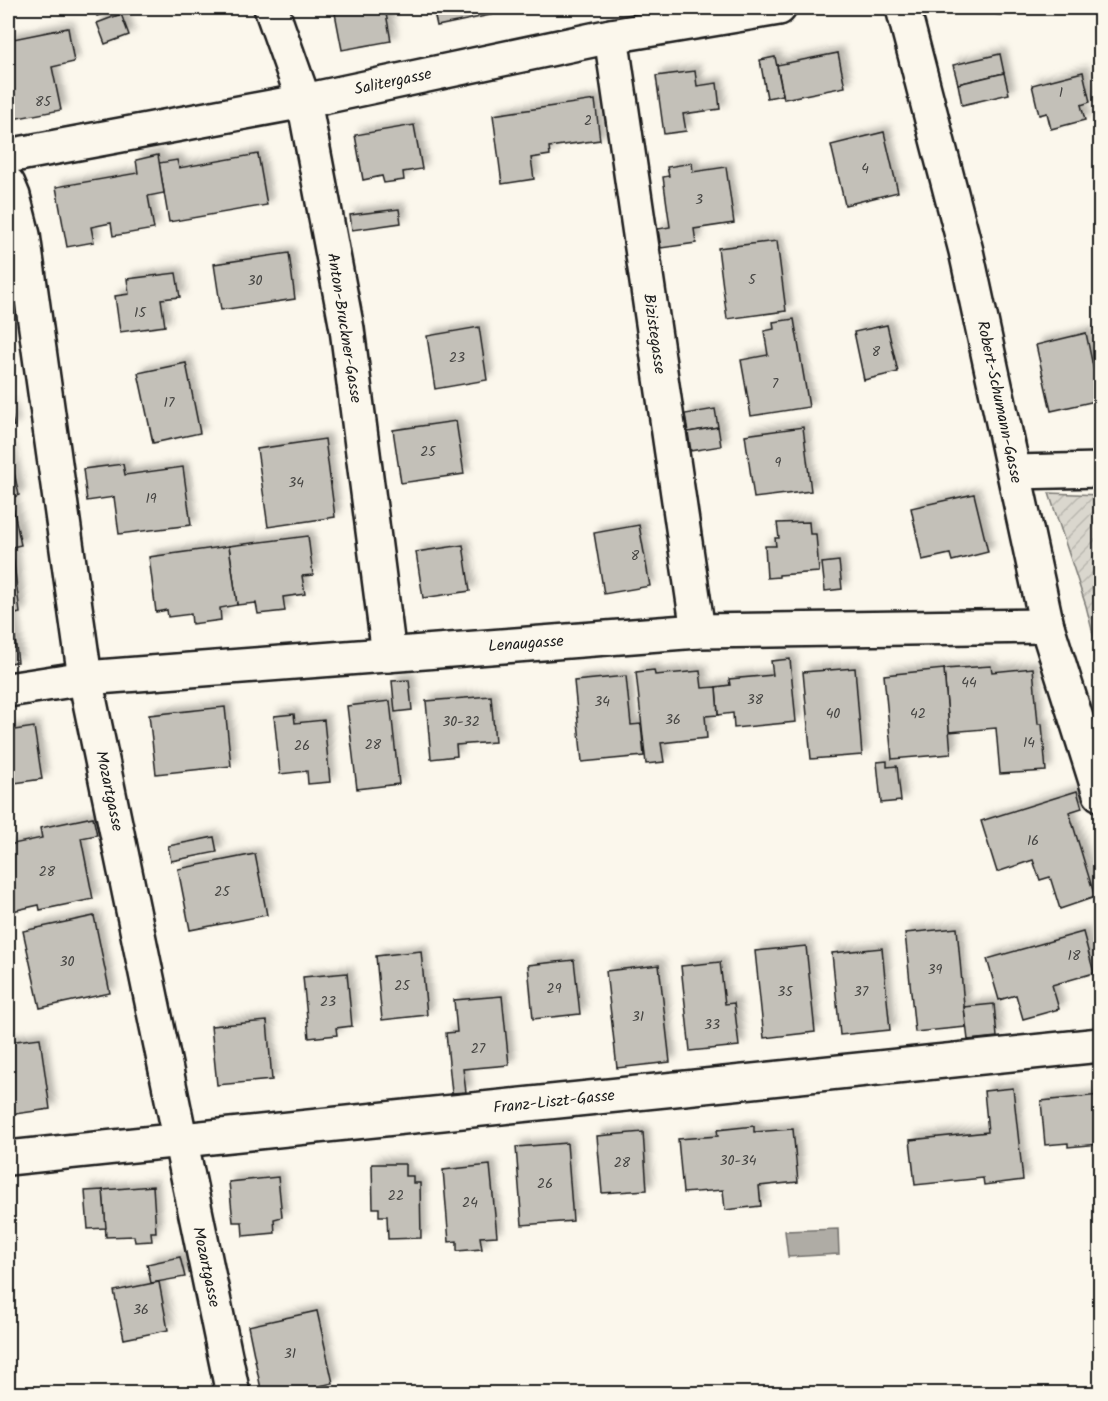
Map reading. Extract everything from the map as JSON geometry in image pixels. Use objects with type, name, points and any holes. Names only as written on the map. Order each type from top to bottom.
[{"type":"street","name":"Anton-Bruckner-Gasse","points":[[271,8],[304,101],[347,329],[388,655]]},
{"type":"street","name":"Salitergasse","points":[[8,156],[304,101],[611,36],[779,8]]},
{"type":"street","name":"Robert-Schumann-Gasse","points":[[903,8],[966,252],[1047,626],[1101,794]]},
{"type":"street","name":"Bizistegasse","points":[[611,36],[698,631]]},
{"type":"street","name":"Mozartgasse","points":[[8,184],[23,235],[85,678],[232,1394]]},
{"type":"street","points":[[1015,471],[1101,470]]},
{"type":"street","name":"Lenaugasse","points":[[8,690],[85,678],[698,631],[1047,626]]},
{"type":"street","name":"Franz-Liszt-Gasse","points":[[8,1158],[181,1142],[1101,1045]]},
{"type":"shaded area","points":[[1049,493],[1100,495],[1100,662],[1086,606]]},
{"type":"shaded area","points":[[838,1229],[839,1254],[788,1257],[785,1231]]},
{"type":"building","points":[[94,8],[111,8],[112,11],[97,16]]},
{"type":"building","points":[[334,8],[385,8],[391,41],[342,50]]},
{"type":"building","points":[[433,8],[504,8],[505,12],[437,26]]},
{"type":"building","points":[[1000,8],[1000,15],[953,9]]},
{"type":"building","points":[[121,14],[129,35],[105,44],[97,23]]},
{"type":"building","points":[[68,28],[74,62],[52,67],[61,110],[13,119],[8,94],[8,67],[11,66],[8,40]]},
{"type":"building","points":[[838,53],[845,87],[784,99],[777,65]]},
{"type":"building","points":[[1000,54],[1004,73],[958,84],[953,65]]},
{"type":"building","points":[[775,57],[783,95],[767,98],[760,60]]},
{"type":"building","points":[[695,71],[697,86],[717,83],[720,109],[683,114],[686,131],[664,134],[656,76]]},
{"type":"building","points":[[1083,72],[1090,102],[1081,105],[1085,120],[1051,129],[1047,113],[1039,115],[1032,85]]},
{"type":"building","points":[[1004,73],[1009,94],[962,105],[958,84]]},
{"type":"building","points":[[595,100],[600,140],[549,147],[550,155],[531,158],[534,179],[502,184],[493,115]]},
{"type":"building","points":[[414,125],[422,169],[403,172],[404,180],[384,183],[382,176],[363,180],[355,135]]},
{"type":"building","points":[[884,132],[898,192],[845,205],[831,145]]},
{"type":"building","points":[[258,154],[267,205],[169,222],[159,163],[177,160],[179,168]]},
{"type":"building","points":[[158,155],[164,193],[148,196],[154,229],[113,236],[111,223],[91,227],[94,242],[67,247],[56,187],[138,173],[136,160]]},
{"type":"building","points":[[692,163],[693,172],[726,167],[734,223],[694,229],[696,243],[661,248],[658,229],[670,227],[663,177],[669,176],[667,167]]},
{"type":"building","points":[[399,209],[401,223],[352,230],[350,215]]},
{"type":"building","points":[[777,241],[786,311],[727,319],[718,248]]},
{"type":"building","points":[[289,253],[295,299],[221,310],[214,264]]},
{"type":"building","points":[[176,273],[180,297],[161,299],[165,326],[120,332],[115,296],[129,294],[127,279]]},
{"type":"building","points":[[794,319],[809,407],[751,416],[741,360],[768,355],[764,331],[774,329],[773,322]]},
{"type":"building","points":[[887,325],[898,372],[864,380],[854,332]]},
{"type":"building","points":[[479,327],[487,380],[435,389],[427,336]]},
{"type":"building","points":[[1086,333],[1100,400],[1051,411],[1036,345]]},
{"type":"building","points":[[186,363],[200,433],[153,443],[138,373]]},
{"type":"building","points":[[8,402],[14,426],[8,428]]},
{"type":"building","points":[[715,409],[718,427],[688,432],[685,414]]},
{"type":"building","points":[[456,421],[464,474],[401,483],[393,430]]},
{"type":"building","points":[[718,427],[721,446],[691,451],[688,432]]},
{"type":"building","points":[[803,427],[811,491],[754,498],[745,435]]},
{"type":"building","points":[[325,439],[335,517],[268,527],[257,449]]},
{"type":"building","points":[[8,445],[19,495],[11,498],[21,545],[12,547],[20,613],[12,615],[18,662],[8,663]]},
{"type":"building","points":[[123,464],[125,475],[183,467],[191,525],[119,534],[114,497],[87,501],[83,469]]},
{"type":"building","points":[[974,494],[988,552],[952,561],[950,554],[922,560],[911,508]]},
{"type":"building","points":[[809,522],[810,534],[816,534],[819,572],[767,578],[765,546],[776,546],[775,538],[779,538],[777,523]]},
{"type":"building","points":[[639,525],[650,586],[604,594],[594,533]]},
{"type":"building","points":[[308,536],[313,575],[302,576],[305,594],[283,597],[285,611],[258,614],[256,603],[237,605],[229,546]]},
{"type":"building","points":[[463,545],[470,591],[423,598],[416,552]]},
{"type":"building","points":[[229,546],[237,605],[220,608],[221,620],[192,624],[191,614],[168,617],[167,610],[156,612],[149,557]]},
{"type":"building","points":[[839,561],[842,589],[825,591],[822,563]]},
{"type":"building","points":[[1100,581],[1100,633],[1097,633],[1093,582]]},
{"type":"building","points":[[790,659],[796,722],[734,728],[733,713],[718,715],[716,687],[730,685],[729,679],[773,675],[771,661]]},
{"type":"building","points":[[991,666],[992,672],[1033,668],[1038,724],[1042,724],[1046,771],[1000,774],[996,728],[949,732],[944,669]]},
{"type":"building","points":[[855,668],[862,755],[811,759],[803,672]]},
{"type":"building","points":[[944,669],[951,754],[892,759],[884,675]]},
{"type":"building","points":[[654,670],[655,675],[700,671],[702,688],[716,687],[718,715],[705,716],[707,738],[661,743],[664,762],[646,764],[636,672]]},
{"type":"building","points":[[626,676],[631,725],[641,724],[644,756],[582,762],[574,681]]},
{"type":"building","points":[[409,680],[412,710],[395,712],[392,681]]},
{"type":"building","points":[[491,696],[495,742],[456,745],[457,756],[431,759],[426,701]]},
{"type":"building","points":[[390,701],[399,784],[357,789],[347,706]]},
{"type":"building","points":[[225,707],[231,766],[156,774],[149,715]]},
{"type":"building","points":[[294,714],[295,723],[324,720],[330,782],[308,784],[307,771],[280,774],[274,716]]},
{"type":"building","points":[[34,727],[42,779],[8,784],[8,731]]},
{"type":"building","points":[[887,761],[887,767],[897,766],[901,801],[881,803],[877,762]]},
{"type":"building","points":[[1077,791],[1082,808],[1069,812],[1095,897],[1060,909],[1050,877],[1040,880],[1033,860],[997,872],[981,821]]},
{"type":"building","points":[[93,817],[97,835],[81,838],[93,899],[40,910],[39,905],[8,912],[8,845],[42,838],[40,828]]},
{"type":"building","points":[[214,837],[217,852],[171,861],[168,846]]},
{"type":"building","points":[[255,854],[267,915],[190,930],[178,869]]},
{"type":"building","points":[[94,916],[110,993],[40,1008],[23,931]]},
{"type":"building","points":[[957,928],[966,1027],[915,1032],[905,933]]},
{"type":"building","points":[[1083,932],[1094,973],[1052,985],[1059,1009],[1023,1019],[1016,995],[999,1000],[987,959]]},
{"type":"building","points":[[806,946],[815,1032],[764,1038],[755,951]]},
{"type":"building","points":[[882,948],[890,1030],[840,1035],[832,953]]},
{"type":"building","points":[[421,951],[427,1015],[382,1020],[376,956]]},
{"type":"building","points":[[574,960],[580,1014],[533,1019],[528,965]]},
{"type":"building","points":[[720,962],[725,1004],[734,1003],[739,1046],[690,1051],[681,966]]},
{"type":"building","points":[[659,965],[670,1062],[617,1068],[606,971]]},
{"type":"building","points":[[347,973],[352,1026],[336,1028],[337,1035],[309,1038],[303,977]]},
{"type":"building","points":[[502,996],[509,1065],[463,1069],[466,1092],[452,1093],[446,1033],[457,1032],[454,1000]]},
{"type":"building","points":[[994,1004],[997,1037],[968,1040],[964,1007]]},
{"type":"building","points":[[267,1021],[272,1080],[217,1085],[211,1026]]},
{"type":"building","points":[[40,1038],[50,1109],[8,1115],[8,1042]]},
{"type":"building","points":[[1013,1088],[1023,1180],[984,1185],[983,1178],[915,1185],[910,1140],[988,1132],[984,1091]]},
{"type":"building","points":[[1100,1095],[1100,1144],[1068,1147],[1068,1143],[1045,1145],[1041,1101]]},
{"type":"building","points":[[754,1126],[754,1132],[793,1129],[798,1182],[759,1186],[761,1206],[725,1210],[723,1190],[683,1193],[678,1139],[718,1136],[717,1130]]},
{"type":"building","points":[[643,1132],[647,1190],[602,1193],[597,1136]]},
{"type":"building","points":[[567,1143],[573,1221],[522,1225],[516,1147]]},
{"type":"building","points":[[372,1164],[405,1164],[405,1176],[413,1176],[413,1183],[420,1183],[421,1238],[388,1239],[387,1216],[379,1216],[379,1208],[373,1208]]},
{"type":"building","points":[[490,1165],[497,1236],[480,1237],[482,1249],[457,1251],[457,1241],[449,1242],[443,1170]]},
{"type":"building","points":[[278,1177],[282,1217],[274,1219],[275,1233],[243,1236],[242,1222],[233,1222],[229,1182]]},
{"type":"building","points":[[153,1186],[156,1232],[151,1232],[152,1241],[135,1242],[134,1236],[106,1237],[103,1190]]},
{"type":"building","points":[[103,1190],[106,1228],[88,1229],[85,1191]]},
{"type":"building","points":[[180,1257],[185,1277],[151,1283],[147,1264]]},
{"type":"building","points":[[159,1282],[168,1330],[124,1339],[114,1291]]},
{"type":"building","points":[[317,1311],[333,1383],[284,1394],[262,1394],[248,1326]]}]
